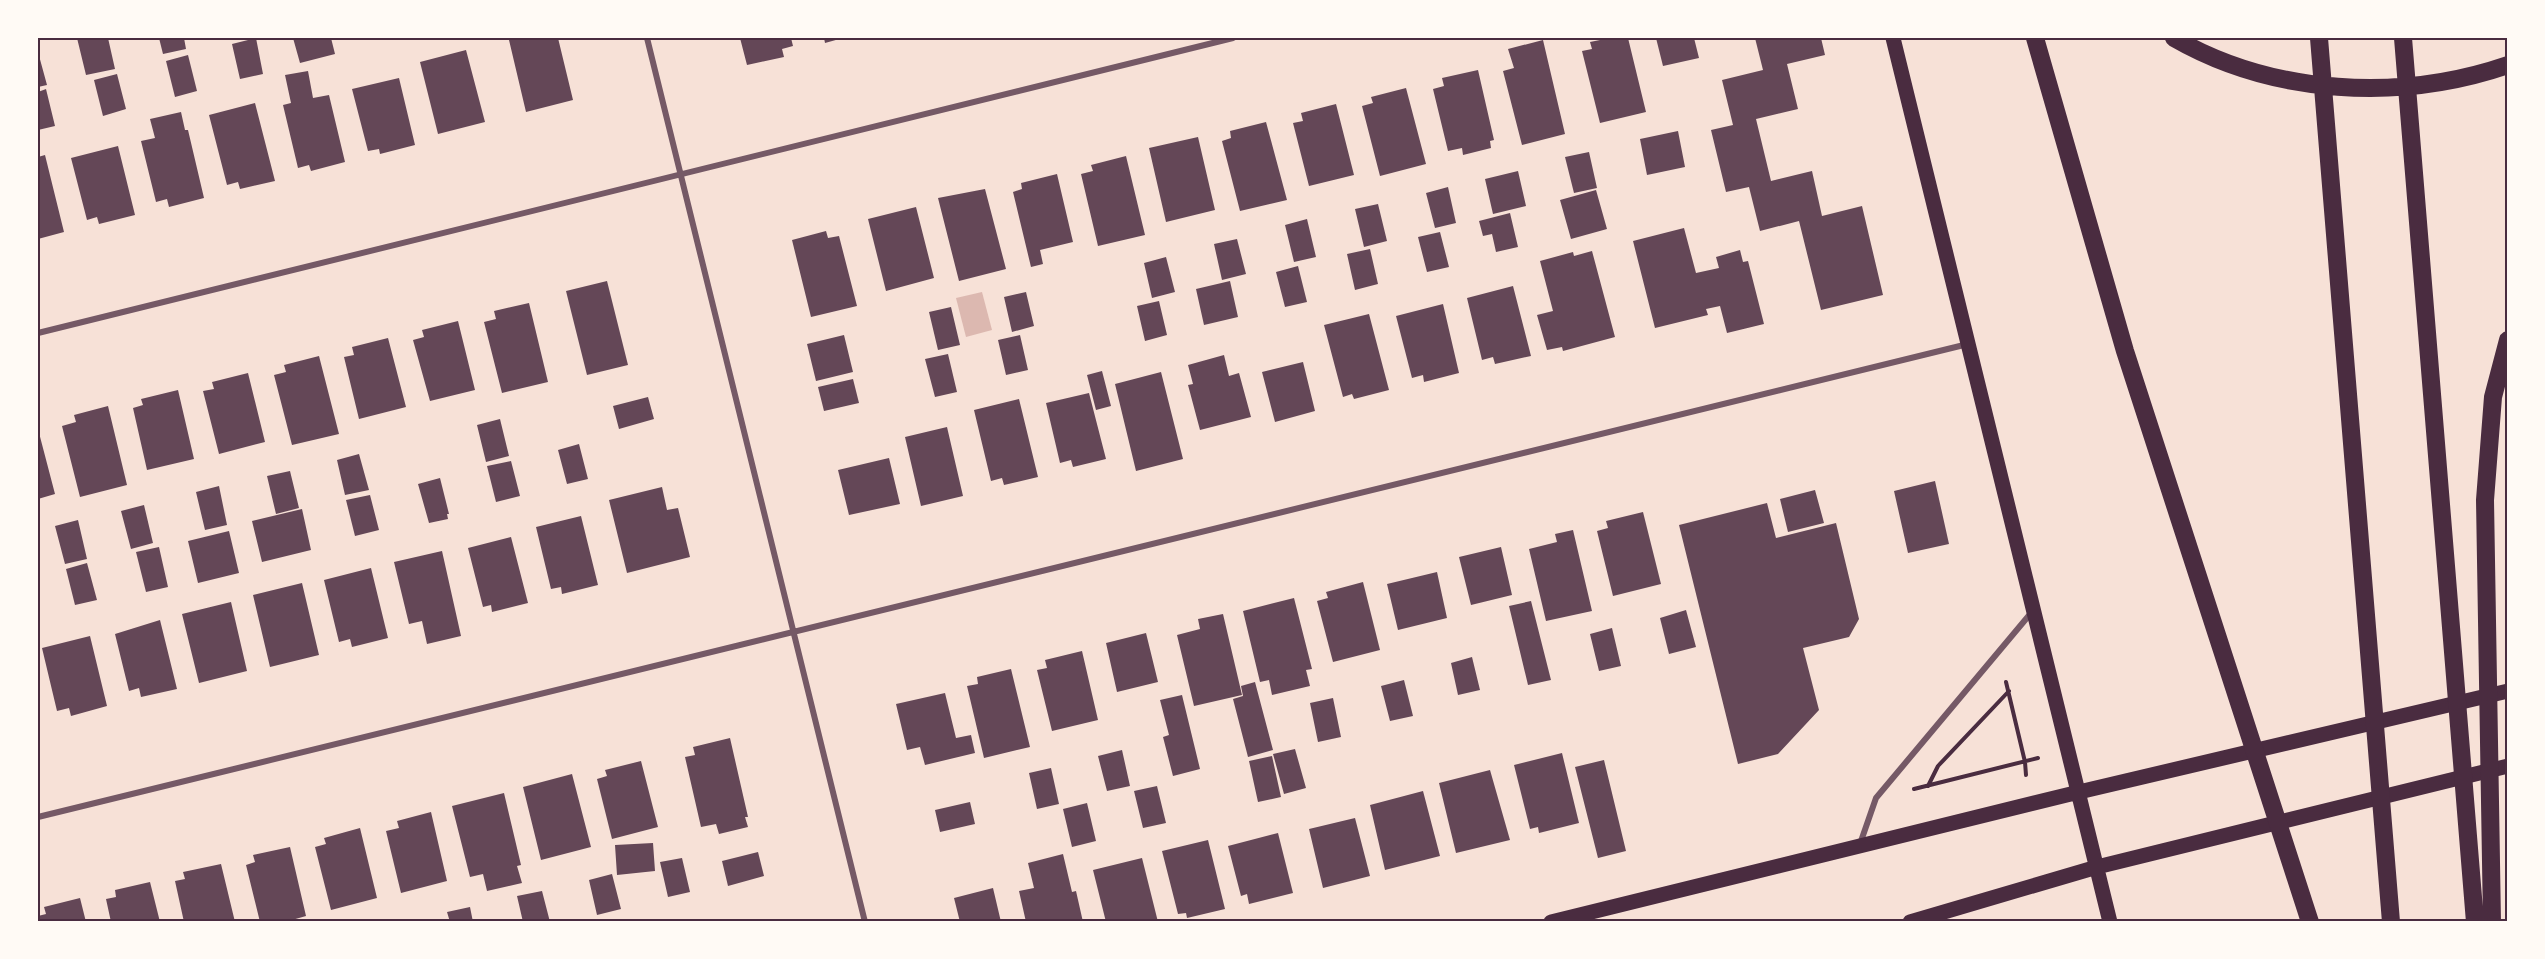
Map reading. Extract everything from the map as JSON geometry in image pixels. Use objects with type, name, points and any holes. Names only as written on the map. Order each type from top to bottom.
[{"type":"highway","points":[[2035,38],[2125,351],[2310,921]]},
{"type":"highway","points":[[2174,38],[2217,59],[2260,72],[2348,88],[2389,89],[2454,81],[2507,65]]},
{"type":"highway","points":[[2319,38],[2391,921]]},
{"type":"highway","points":[[2403,38],[2475,921]]},
{"type":"highway","points":[[2492,921],[2485,500],[2493,397],[2508,340]]},
{"type":"main road","points":[[1893,38],[2110,921]]},
{"type":"main road","points":[[1551,921],[2079,792],[2508,691]]},
{"type":"main road","points":[[1910,921],[2097,867],[2508,766]]},
{"type":"street","points":[[647,38],[865,921]]},
{"type":"street","points":[[38,333],[1233,38]]},
{"type":"street","points":[[38,817],[1968,343]]},
{"type":"street","points":[[1860,845],[1876,798],[2034,611]]},
{"type":"path","points":[[1998,691],[2008,680],[2014,679]]},
{"type":"path","points":[[2006,682],[2026,775]]},
{"type":"path","points":[[1927,786],[1938,766],[2009,691]]},
{"type":"path","points":[[1927,772],[1966,727]]},
{"type":"path","points":[[2036,747],[2040,765]]},
{"type":"path","points":[[1919,781],[1911,790],[2038,758]]},
{"type":"path","points":[[2015,777],[2036,772]]},
{"type":"shaded area","points":[[982,292],[992,330],[966,337],[956,298]]},
{"type":"building","points":[[77,38],[108,38],[115,69],[86,75]]},
{"type":"building","points":[[159,38],[184,38],[186,49],[163,54]]},
{"type":"building","points":[[256,38],[263,74],[240,79],[232,44]]},
{"type":"building","points":[[293,38],[331,38],[335,54],[300,63]]},
{"type":"building","points":[[558,38],[573,100],[526,112],[509,40]]},
{"type":"building","points":[[740,38],[791,38],[793,46],[782,49],[784,57],[747,65]]},
{"type":"building","points":[[824,38],[843,38],[825,43]]},
{"type":"building","points":[[1610,38],[1628,38],[1646,112],[1600,123],[1582,51],[1592,49],[1590,42]]},
{"type":"building","points":[[1656,38],[1694,38],[1699,58],[1663,66]]},
{"type":"building","points":[[1755,38],[1821,38],[1825,55],[1787,64],[1798,109],[1756,119],[1771,181],[1812,171],[1822,216],[1862,206],[1883,295],[1821,310],[1799,221],[1760,231],[1749,187],[1726,192],[1711,130],[1733,125],[1722,80],[1763,70]]},
{"type":"building","points":[[1543,40],[1565,134],[1522,145],[1503,71],[1514,68],[1508,49]]},
{"type":"building","points":[[466,50],[485,122],[438,134],[420,62]]},
{"type":"building","points":[[38,52],[47,85],[38,87]]},
{"type":"building","points":[[188,55],[197,91],[175,97],[166,61]]},
{"type":"building","points":[[1478,70],[1494,140],[1490,141],[1491,148],[1463,155],[1462,148],[1448,151],[1433,89],[1444,86],[1442,78]]},
{"type":"building","points":[[308,71],[313,98],[329,95],[345,162],[311,171],[309,165],[298,168],[283,105],[291,103],[285,75]]},
{"type":"building","points":[[117,74],[126,109],[103,116],[94,80]]},
{"type":"building","points":[[399,78],[415,145],[380,154],[379,149],[368,151],[352,89]]},
{"type":"building","points":[[1406,88],[1426,164],[1380,176],[1362,106],[1373,103],[1371,97]]},
{"type":"building","points":[[46,89],[55,126],[38,130],[38,92]]},
{"type":"building","points":[[255,103],[275,181],[240,189],[238,182],[227,185],[209,115]]},
{"type":"building","points":[[1336,104],[1354,175],[1309,186],[1293,123],[1303,121],[1301,113]]},
{"type":"building","points":[[181,112],[185,130],[188,130],[204,198],[169,207],[167,199],[156,202],[141,141],[155,138],[150,119]]},
{"type":"building","points":[[1266,122],[1287,200],[1240,211],[1222,141],[1231,138],[1230,131]]},
{"type":"building","points":[[1678,131],[1685,167],[1647,175],[1640,139]]},
{"type":"building","points":[[1198,137],[1215,210],[1166,222],[1149,148]]},
{"type":"building","points":[[118,146],[135,215],[99,224],[97,217],[87,220],[71,158]]},
{"type":"building","points":[[1589,152],[1597,188],[1574,193],[1565,157]]},
{"type":"building","points":[[45,155],[64,232],[38,239],[38,157]]},
{"type":"building","points":[[1126,156],[1145,235],[1098,246],[1081,174],[1093,171],[1091,165]]},
{"type":"building","points":[[1518,171],[1526,206],[1493,214],[1485,179]]},
{"type":"building","points":[[1057,174],[1073,242],[1040,250],[1043,264],[1031,267],[1013,192],[1022,189],[1021,183]]},
{"type":"building","points":[[1448,187],[1456,223],[1435,228],[1426,193]]},
{"type":"building","points":[[985,189],[1006,269],[959,281],[938,198]]},
{"type":"building","points":[[1596,190],[1607,229],[1571,239],[1560,200]]},
{"type":"building","points":[[1378,204],[1387,241],[1364,247],[1355,209]]},
{"type":"building","points":[[916,207],[934,278],[886,291],[868,219]]},
{"type":"building","points":[[1510,213],[1518,247],[1496,252],[1492,234],[1483,236],[1479,221]]},
{"type":"building","points":[[1307,219],[1316,257],[1294,262],[1285,225]]},
{"type":"building","points":[[1684,228],[1696,273],[1719,268],[1716,257],[1740,250],[1743,262],[1748,261],[1764,324],[1727,333],[1720,306],[1706,309],[1708,315],[1655,328],[1633,241]]},
{"type":"building","points":[[826,231],[828,238],[839,236],[857,306],[811,317],[792,240]]},
{"type":"building","points":[[1440,232],[1449,267],[1427,272],[1418,237]]},
{"type":"building","points":[[1237,239],[1246,274],[1222,280],[1214,244]]},
{"type":"building","points":[[1370,249],[1378,284],[1355,290],[1347,254]]},
{"type":"building","points":[[1592,251],[1615,337],[1563,351],[1562,347],[1547,350],[1537,315],[1553,311],[1540,261],[1573,252],[1574,256]]},
{"type":"building","points":[[1166,257],[1175,292],[1152,298],[1144,263]]},
{"type":"building","points":[[1298,266],[1307,302],[1285,307],[1276,272]]},
{"type":"building","points":[[607,281],[628,365],[587,375],[566,291]]},
{"type":"building","points":[[1230,281],[1238,317],[1204,325],[1196,289]]},
{"type":"building","points":[[1513,286],[1531,356],[1495,364],[1493,357],[1482,360],[1467,298]]},
{"type":"building","points":[[1026,292],[1034,326],[1012,332],[1004,297]]},
{"type":"building","points":[[1159,301],[1167,335],[1145,341],[1137,306]]},
{"type":"building","points":[[529,303],[548,382],[502,393],[484,322],[496,319],[494,311]]},
{"type":"building","points":[[1443,304],[1459,373],[1424,382],[1423,375],[1412,378],[1396,316]]},
{"type":"building","points":[[951,307],[960,345],[938,350],[929,312]]},
{"type":"building","points":[[1369,314],[1389,390],[1354,399],[1352,394],[1343,397],[1324,325]]},
{"type":"building","points":[[458,321],[475,390],[430,401],[413,340],[424,337],[422,330]]},
{"type":"building","points":[[844,335],[853,372],[816,381],[807,344]]},
{"type":"building","points":[[1020,335],[1028,370],[1006,375],[998,340]]},
{"type":"building","points":[[388,338],[406,407],[359,419],[344,357],[354,355],[352,347]]},
{"type":"building","points":[[948,354],[957,392],[935,397],[925,359]]},
{"type":"building","points":[[1224,355],[1229,376],[1239,373],[1251,417],[1200,430],[1188,385],[1193,384],[1188,365]]},
{"type":"building","points":[[319,356],[339,434],[292,445],[274,375],[286,372],[284,365]]},
{"type":"building","points":[[1303,362],[1315,411],[1275,422],[1262,372]]},
{"type":"building","points":[[1102,371],[1111,406],[1096,410],[1087,375]]},
{"type":"building","points":[[1161,372],[1183,459],[1136,471],[1115,384]]},
{"type":"building","points":[[248,373],[265,442],[219,454],[203,391],[214,389],[212,382]]},
{"type":"building","points":[[853,379],[859,403],[824,411],[818,387]]},
{"type":"building","points":[[178,390],[194,459],[147,470],[133,408],[143,405],[141,399]]},
{"type":"building","points":[[1089,393],[1106,459],[1073,467],[1071,460],[1060,463],[1046,403]]},
{"type":"building","points":[[648,397],[654,419],[619,429],[613,406]]},
{"type":"building","points":[[1019,399],[1038,477],[1004,485],[1002,478],[991,481],[974,410]]},
{"type":"building","points":[[108,406],[127,485],[80,497],[62,426],[76,422],[74,415]]},
{"type":"building","points":[[500,419],[509,456],[486,462],[477,425]]},
{"type":"building","points":[[947,427],[963,496],[921,506],[905,437]]},
{"type":"building","points":[[38,429],[55,494],[38,499]]},
{"type":"building","points":[[579,444],[588,479],[567,484],[558,450]]},
{"type":"building","points":[[359,454],[369,490],[345,495],[337,460]]},
{"type":"building","points":[[889,458],[900,504],[849,515],[838,470]]},
{"type":"building","points":[[511,461],[520,496],[496,502],[487,466]]},
{"type":"building","points":[[290,471],[299,508],[276,514],[267,476]]},
{"type":"building","points":[[440,478],[449,514],[447,514],[448,519],[429,523],[418,484]]},
{"type":"building","points":[[1935,481],[1949,544],[1908,553],[1894,491]]},
{"type":"building","points":[[219,486],[227,525],[205,530],[196,492]]},
{"type":"building","points":[[662,487],[667,510],[678,508],[690,557],[627,573],[609,500]]},
{"type":"building","points":[[1815,490],[1824,523],[1788,532],[1780,499]]},
{"type":"building","points":[[370,495],[379,530],[355,536],[346,500]]},
{"type":"building","points":[[1767,503],[1776,538],[1836,523],[1859,619],[1849,637],[1803,648],[1819,710],[1778,754],[1738,764],[1679,525]]},
{"type":"building","points":[[144,505],[153,543],[131,549],[121,511]]},
{"type":"building","points":[[302,509],[311,550],[262,562],[252,521]]},
{"type":"building","points":[[1643,512],[1661,584],[1613,596],[1597,531],[1608,528],[1606,521]]},
{"type":"building","points":[[581,516],[598,585],[562,594],[561,587],[551,589],[536,527]]},
{"type":"building","points":[[78,520],[87,559],[65,564],[55,526]]},
{"type":"building","points":[[1573,530],[1592,611],[1546,621],[1529,549],[1557,542],[1555,534]]},
{"type":"building","points":[[229,531],[239,573],[198,583],[188,541]]},
{"type":"building","points":[[511,537],[528,603],[492,612],[491,605],[483,607],[468,548]]},
{"type":"building","points":[[159,547],[168,587],[146,592],[136,552]]},
{"type":"building","points":[[1501,547],[1512,595],[1471,605],[1459,557]]},
{"type":"building","points":[[442,551],[461,636],[427,644],[422,621],[409,624],[394,562]]},
{"type":"building","points":[[87,563],[97,600],[75,605],[66,569]]},
{"type":"building","points":[[371,568],[388,638],[352,647],[350,639],[339,642],[324,580]]},
{"type":"building","points":[[1437,572],[1447,618],[1398,630],[1387,584]]},
{"type":"building","points":[[1363,582],[1380,650],[1333,662],[1317,601],[1328,598],[1326,592]]},
{"type":"building","points":[[302,583],[319,655],[270,667],[253,595]]},
{"type":"building","points":[[1294,598],[1312,669],[1306,670],[1310,686],[1272,695],[1269,680],[1260,682],[1243,611]]},
{"type":"building","points":[[1531,601],[1551,680],[1528,685],[1509,606]]},
{"type":"building","points":[[231,602],[247,671],[199,683],[182,614]]},
{"type":"building","points":[[1686,610],[1696,647],[1669,654],[1660,618]]},
{"type":"building","points":[[1223,614],[1242,695],[1194,706],[1177,635],[1200,629],[1198,619]]},
{"type":"building","points":[[160,620],[177,689],[141,697],[139,688],[129,691],[115,634]]},
{"type":"building","points":[[1612,628],[1621,666],[1599,671],[1590,634]]},
{"type":"building","points":[[1146,633],[1158,682],[1117,692],[1106,643]]},
{"type":"building","points":[[90,636],[107,706],[71,716],[69,708],[57,711],[42,648]]},
{"type":"building","points":[[1082,651],[1098,720],[1052,731],[1037,670],[1047,668],[1045,660]]},
{"type":"building","points":[[1472,657],[1480,690],[1458,695],[1451,663]]},
{"type":"building","points":[[1011,669],[1030,747],[984,758],[967,686],[978,684],[977,677]]},
{"type":"building","points":[[1404,680],[1413,716],[1390,721],[1381,686]]},
{"type":"building","points":[[1255,682],[1273,750],[1248,757],[1233,699],[1243,696],[1241,686]]},
{"type":"building","points":[[945,693],[956,738],[971,735],[975,753],[925,765],[920,747],[907,750],[896,704]]},
{"type":"building","points":[[1182,695],[1200,769],[1173,776],[1163,737],[1169,735],[1160,700]]},
{"type":"building","points":[[1333,698],[1341,737],[1318,742],[1310,703]]},
{"type":"building","points":[[730,738],[748,817],[745,817],[748,827],[719,834],[716,824],[701,827],[685,757],[695,755],[693,747]]},
{"type":"building","points":[[1295,749],[1306,788],[1284,794],[1273,754]]},
{"type":"building","points":[[1122,750],[1130,786],[1107,791],[1098,756]]},
{"type":"building","points":[[1562,753],[1579,823],[1539,833],[1538,827],[1530,829],[1514,765]]},
{"type":"building","points":[[1272,756],[1281,797],[1258,802],[1249,761]]},
{"type":"building","points":[[1604,760],[1626,851],[1598,858],[1575,767]]},
{"type":"building","points":[[641,761],[658,827],[612,839],[597,779],[607,776],[605,770]]},
{"type":"building","points":[[1051,768],[1059,804],[1037,809],[1029,773]]},
{"type":"building","points":[[1490,770],[1510,840],[1456,853],[1439,783]]},
{"type":"building","points":[[572,774],[591,847],[541,860],[523,787]]},
{"type":"building","points":[[1157,786],[1166,823],[1143,828],[1134,791]]},
{"type":"building","points":[[1423,791],[1440,856],[1385,870],[1370,805]]},
{"type":"building","points":[[504,793],[521,865],[517,866],[522,883],[487,891],[483,874],[470,877],[452,806]]},
{"type":"building","points":[[970,802],[975,824],[940,832],[935,810]]},
{"type":"building","points":[[1087,803],[1096,841],[1072,847],[1063,809]]},
{"type":"building","points":[[431,812],[447,881],[401,893],[386,831],[399,828],[397,821]]},
{"type":"building","points":[[1355,818],[1370,876],[1323,888],[1309,829]]},
{"type":"building","points":[[360,828],[377,898],[331,910],[315,847],[326,844],[324,838]]},
{"type":"building","points":[[1278,833],[1293,893],[1249,904],[1247,894],[1241,896],[1228,846]]},
{"type":"building","points":[[1208,840],[1225,909],[1187,918],[1186,913],[1178,914],[1162,851]]},
{"type":"building","points":[[653,843],[655,871],[617,875],[615,845]]},
{"type":"building","points":[[290,847],[306,916],[285,922],[260,922],[246,865],[255,862],[253,855]]},
{"type":"building","points":[[758,852],[764,876],[728,886],[722,861]]},
{"type":"building","points":[[1063,854],[1072,892],[1076,891],[1083,922],[1026,922],[1019,891],[1034,888],[1028,863]]},
{"type":"building","points":[[682,858],[690,892],[668,897],[660,862]]},
{"type":"building","points":[[1142,858],[1158,922],[1106,922],[1093,870]]},
{"type":"building","points":[[221,864],[235,922],[184,922],[175,881],[185,879],[183,872]]},
{"type":"building","points":[[612,874],[621,909],[597,915],[589,880]]},
{"type":"building","points":[[150,882],[160,922],[111,922],[106,899],[116,897],[115,890]]},
{"type":"building","points":[[993,888],[1001,922],[960,922],[954,898]]},
{"type":"building","points":[[542,891],[550,922],[523,922],[517,896]]},
{"type":"building","points":[[80,898],[86,922],[38,922],[38,916],[46,914],[44,907]]},
{"type":"building","points":[[470,907],[473,922],[450,922],[447,912]]}]
